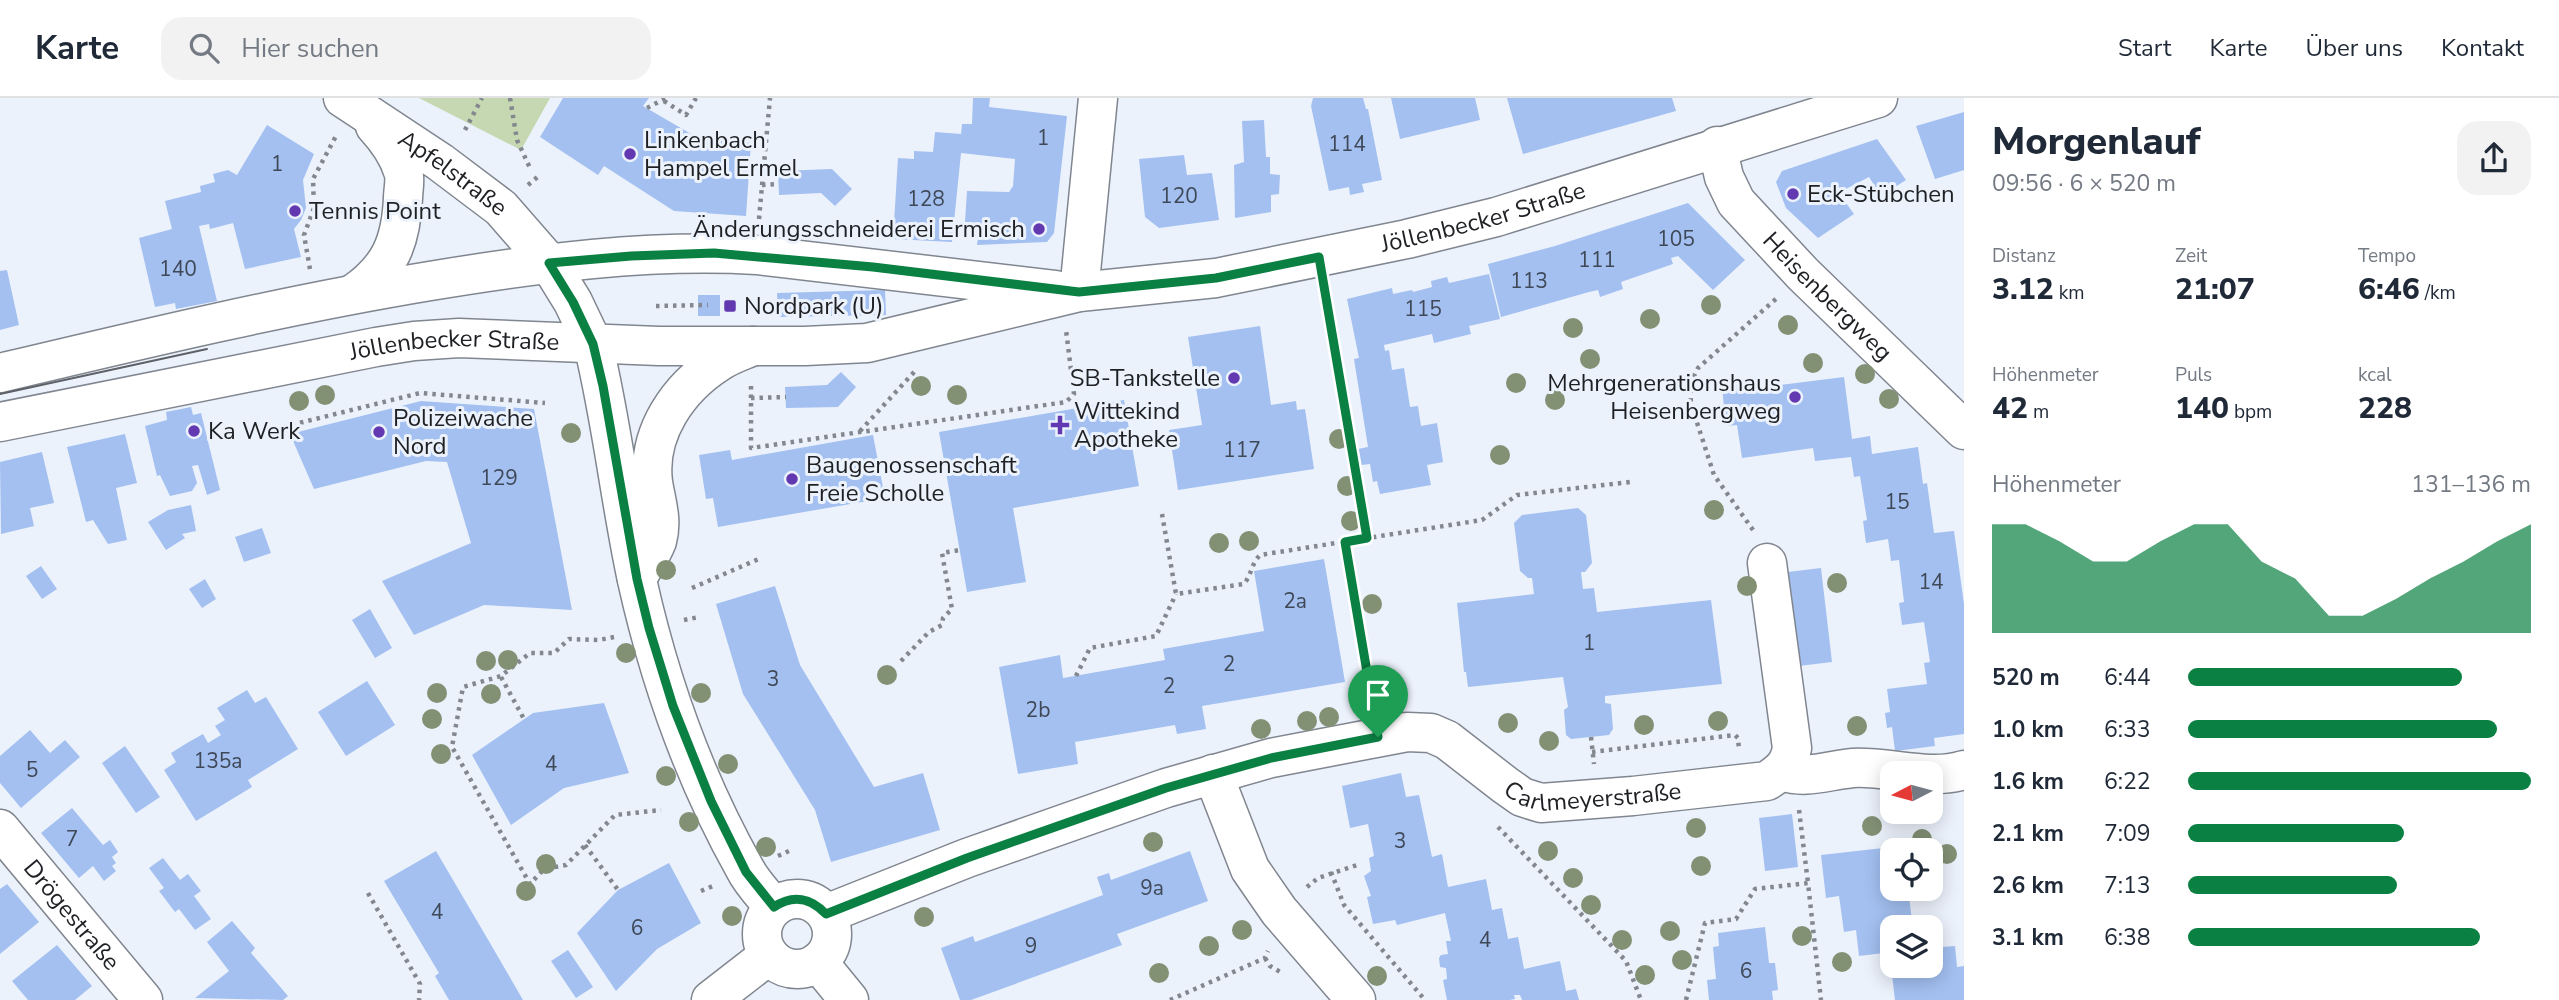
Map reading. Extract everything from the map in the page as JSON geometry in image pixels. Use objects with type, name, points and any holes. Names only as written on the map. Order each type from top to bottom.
[{"type":"street","points":[[1079,292],[1098,98]]},
{"type":"street","name":"Jöllenbecker Straße","points":[[0,422],[436,338],[753,346],[867,343],[1079,292],[1216,278],[1496,217],[1878,98]]},
{"type":"street","points":[[336,297],[380,271],[394,251],[402,219],[404,173],[385,136],[349,101]]},
{"type":"street","name":"Apfelstraße","points":[[349,101],[500,208],[549,263],[573,302],[593,344],[637,579],[662,673],[688,747],[746,872],[774,907]]},
{"type":"street","name":"Heisenbergweg","points":[[1717,146],[1724,177],[1736,202],[1803,274],[1964,430]]},
{"type":"street","name":"Jöllenbecker Straße","points":[[0,373],[336,297],[549,263],[631,256],[714,253],[757,255],[1079,292]]},
{"type":"street","points":[[637,579],[657,540],[660,517],[653,480],[655,448],[660,427],[677,400],[701,374],[721,360],[753,346]]},
{"type":"street","points":[[1767,563],[1793,748],[1789,774],[1853,768],[1920,773],[1964,771]]},
{"type":"street","name":"Carlmeyerstraße","points":[[826,914],[967,858],[1130,800],[1213,774],[1271,758],[1407,732],[1431,733],[1459,748],[1522,797],[1541,803],[1743,785],[1789,774]]},
{"type":"street","points":[[1213,774],[1250,869],[1288,921],[1356,1000]]},
{"type":"street","name":"Drögestraße","points":[[0,829],[143,1000]]},
{"type":"street","points":[[802,899],[816,904],[826,914],[832,939],[829,948],[818,962],[802,968],[792,968],[784,966],[769,955],[762,930],[774,907],[787,900],[802,899]]},
{"type":"street","points":[[711,1000],[769,955]]},
{"type":"street","points":[[818,962],[849,1000]]},
{"type":"path","points":[[465,130],[482,98]]},
{"type":"path","points":[[510,98],[517,140],[530,168]]},
{"type":"path","points":[[647,108],[665,99],[686,115],[696,98]]},
{"type":"path","points":[[757,255],[770,98]]},
{"type":"path","points":[[336,297],[307,256],[304,235],[314,208],[313,179],[349,101]]},
{"type":"path","points":[[762,185],[779,184]]},
{"type":"path","points":[[314,208],[402,219]]},
{"type":"path","points":[[1319,257],[1367,538]]},
{"type":"path","points":[[1767,563],[1750,524],[1714,475],[1691,404],[1690,384],[1698,368],[1803,274]]},
{"type":"path","points":[[656,306],[709,305]]},
{"type":"path","points":[[859,431],[924,362],[916,332]]},
{"type":"path","points":[[753,346],[751,448],[1066,402],[1074,394],[1067,340]]},
{"type":"path","points":[[267,430],[420,393],[545,403]]},
{"type":"path","points":[[751,398],[786,397]]},
{"type":"path","points":[[1176,594],[1244,584],[1250,576],[1251,564],[1260,555],[1482,520],[1517,495],[1630,482]]},
{"type":"path","points":[[1076,676],[1090,648],[1156,636],[1176,594],[1162,514]]},
{"type":"path","points":[[1345,542],[1378,737]]},
{"type":"path","points":[[901,661],[929,632],[942,625],[943,618],[952,610],[943,553],[960,550]]},
{"type":"path","points":[[692,588],[761,558]]},
{"type":"path","points":[[599,640],[569,639],[554,653],[530,653],[500,677],[463,687],[452,747],[530,884],[544,869],[566,865],[615,815],[661,810]]},
{"type":"path","points":[[500,677],[524,719]]},
{"type":"path","points":[[1592,752],[1735,735],[1738,738],[1743,785]]},
{"type":"path","points":[[1789,774],[1808,883],[1821,1000]]},
{"type":"path","points":[[1493,822],[1626,961],[1641,1000]]},
{"type":"path","points":[[585,845],[618,890]]},
{"type":"path","points":[[1170,1000],[1265,958],[1318,878],[1360,864]]},
{"type":"path","points":[[1331,872],[1344,905],[1425,1000]]},
{"type":"path","points":[[1686,1000],[1705,923],[1736,919],[1755,889],[1808,883]]},
{"type":"path","points":[[368,893],[419,984],[419,1000]]},
{"type":"green space","points":[[419,98],[550,98],[521,150]]},
{"type":"building","points":[[563,98],[649,98],[643,106],[698,138],[751,143],[746,216],[674,211],[604,166],[598,175],[540,137]]},
{"type":"building","points":[[973,98],[990,98],[989,107],[1067,116],[1054,233],[1047,242],[977,245],[980,223],[965,222],[967,191],[1009,192],[1013,186],[1015,159],[961,153],[952,242],[893,239],[898,158],[914,159],[914,151],[933,152],[935,132],[961,134],[962,124],[972,124]]},
{"type":"building","points":[[1313,98],[1363,98],[1368,109],[1382,180],[1362,184],[1364,192],[1350,195],[1349,187],[1329,191],[1311,106]]},
{"type":"building","points":[[1391,98],[1475,98],[1480,120],[1400,139]]},
{"type":"building","points":[[1507,98],[1672,98],[1676,111],[1523,154]]},
{"type":"building","points":[[1964,112],[1964,170],[1935,179],[1916,126]]},
{"type":"building","points":[[1264,120],[1266,157],[1270,157],[1270,174],[1280,175],[1279,194],[1271,195],[1271,212],[1235,218],[1234,165],[1244,162],[1242,121]]},
{"type":"building","points":[[267,125],[314,154],[303,180],[306,208],[294,229],[301,257],[245,269],[233,223],[210,229],[209,224],[199,226],[217,301],[176,309],[175,303],[155,307],[139,238],[172,229],[165,201],[201,192],[200,186],[215,182],[213,174],[228,170],[237,175]]},
{"type":"building","points":[[1877,139],[1906,180],[1881,196],[1869,177],[1844,190],[1846,203],[1854,214],[1818,238],[1786,208],[1776,182],[1782,171]]},
{"type":"building","points":[[1184,155],[1187,175],[1212,173],[1219,220],[1159,228],[1145,217],[1139,159]]},
{"type":"building","points":[[832,169],[852,189],[835,206],[821,193],[779,195],[778,171]]},
{"type":"building","points":[[1688,203],[1745,260],[1713,290],[1678,256],[1671,258],[1673,264],[1621,282],[1623,289],[1600,297],[1598,290],[1501,317],[1488,264],[1555,246]]},
{"type":"building","points":[[7,270],[19,325],[0,330],[0,271]]},
{"type":"building","points":[[1489,274],[1500,319],[1469,326],[1471,334],[1434,343],[1432,334],[1384,345],[1385,351],[1389,350],[1392,370],[1404,368],[1410,407],[1418,406],[1421,426],[1437,423],[1443,462],[1427,465],[1431,485],[1380,494],[1377,481],[1373,482],[1370,464],[1361,465],[1358,449],[1368,447],[1354,359],[1359,358],[1347,299],[1392,288],[1393,294],[1413,292],[1432,287],[1431,281],[1447,277],[1449,283]]},
{"type":"building","points":[[885,290],[886,315],[778,317],[777,293]]},
{"type":"building","points":[[698,295],[720,295],[720,316],[698,316]]},
{"type":"building","points":[[1260,326],[1271,405],[1296,401],[1297,410],[1305,409],[1314,469],[1178,490],[1169,430],[1202,425],[1188,337]]},
{"type":"building","points":[[841,372],[856,387],[838,407],[786,408],[785,387],[827,385]]},
{"type":"building","points":[[1844,377],[1852,439],[1870,436],[1872,454],[1918,447],[1923,484],[1927,483],[1934,533],[1954,531],[1964,604],[1964,734],[1934,738],[1935,746],[1895,751],[1892,727],[1887,728],[1885,713],[1890,712],[1887,689],[1927,684],[1924,663],[1930,662],[1924,622],[1902,625],[1899,603],[1904,602],[1899,560],[1891,561],[1888,539],[1866,543],[1863,521],[1867,520],[1860,476],[1854,477],[1851,457],[1815,461],[1813,448],[1742,458],[1737,425],[1726,426],[1722,387],[1770,381],[1771,386]]},
{"type":"building","points":[[1124,400],[1139,486],[1013,508],[1026,582],[967,592],[939,432]]},
{"type":"building","points":[[421,401],[534,409],[572,610],[484,605],[414,635],[382,581],[471,543],[447,462],[426,461],[314,489],[290,434]]},
{"type":"building","points":[[191,407],[193,415],[201,413],[220,490],[207,495],[198,465],[192,466],[197,483],[192,491],[170,496],[160,475],[157,476],[145,426],[167,420],[166,412]]},
{"type":"building","points":[[125,434],[137,483],[116,488],[127,540],[108,544],[93,520],[86,522],[67,447]]},
{"type":"building","name":"Baugenossenschaft Freie Scholle","points":[[873,435],[885,498],[718,527],[713,498],[706,499],[699,455],[730,450],[732,460]]},
{"type":"building","points":[[42,452],[54,503],[30,508],[34,526],[1,534],[0,462]]},
{"type":"building","points":[[191,505],[196,531],[182,534],[185,538],[166,550],[148,522],[168,510]]},
{"type":"building","points":[[1578,508],[1586,515],[1592,563],[1585,572],[1581,572],[1583,589],[1594,588],[1597,612],[1711,600],[1722,684],[1605,696],[1605,703],[1611,704],[1613,729],[1609,735],[1571,739],[1566,735],[1564,710],[1568,707],[1563,677],[1468,687],[1457,603],[1534,594],[1532,578],[1520,571],[1514,523],[1522,515]]},
{"type":"building","points":[[262,528],[271,553],[244,562],[235,537]]},
{"type":"building","points":[[1324,559],[1345,682],[1202,706],[1206,729],[1177,734],[1175,725],[1075,742],[1078,764],[1018,774],[999,667],[1060,655],[1063,678],[1165,660],[1163,649],[1264,631],[1254,571]]},
{"type":"building","points":[[41,566],[57,589],[42,599],[26,576]]},
{"type":"building","points":[[1821,568],[1832,662],[1799,666],[1788,572]]},
{"type":"building","points":[[205,579],[216,599],[202,608],[189,589]]},
{"type":"building","points":[[775,586],[800,665],[874,787],[923,773],[940,830],[831,862],[815,810],[743,694],[716,604]]},
{"type":"building","points":[[370,609],[392,648],[375,658],[352,620]]},
{"type":"building","points":[[367,681],[395,725],[346,756],[318,712]]},
{"type":"building","points":[[247,690],[255,703],[266,697],[298,749],[248,780],[252,787],[196,821],[164,770],[176,762],[171,753],[187,743],[203,734],[208,743],[221,735],[215,726],[225,720],[217,708]]},
{"type":"building","points":[[604,703],[629,773],[564,788],[511,825],[472,755],[533,713]]},
{"type":"building","points":[[30,730],[50,753],[65,740],[80,757],[21,808],[0,783],[0,756]]},
{"type":"building","points":[[125,746],[160,797],[136,813],[102,763]]},
{"type":"building","points":[[1401,773],[1406,797],[1419,795],[1432,857],[1442,854],[1448,887],[1486,879],[1492,910],[1502,908],[1508,939],[1518,937],[1524,969],[1560,961],[1566,991],[1576,989],[1579,1000],[1522,1000],[1520,995],[1514,995],[1515,999],[1510,1000],[1447,1000],[1443,980],[1447,979],[1446,968],[1440,967],[1439,958],[1448,954],[1446,941],[1451,941],[1445,913],[1397,925],[1395,920],[1373,924],[1367,897],[1371,896],[1364,876],[1371,871],[1369,858],[1374,856],[1368,824],[1350,828],[1342,786]]},
{"type":"building","points":[[72,808],[103,845],[110,840],[118,852],[112,857],[116,863],[112,866],[116,871],[104,881],[93,866],[79,878],[41,833]]},
{"type":"building","points":[[1792,814],[1798,867],[1765,871],[1759,818]]},
{"type":"building","points":[[1880,848],[1880,901],[1910,901],[1911,915],[1880,915],[1880,953],[1859,956],[1856,930],[1844,932],[1839,896],[1826,898],[1821,855]]},
{"type":"building","points":[[436,851],[523,1000],[449,1000],[435,976],[439,973],[384,881]]},
{"type":"building","points":[[1190,851],[1208,901],[1117,934],[1122,945],[971,1000],[960,1000],[941,948],[973,936],[975,942],[1103,895],[1097,877],[1109,873],[1111,880]]},
{"type":"building","points":[[163,858],[180,880],[188,874],[201,891],[194,896],[211,919],[195,930],[179,909],[175,912],[159,891],[164,888],[149,868]]},
{"type":"building","points":[[669,863],[701,923],[657,949],[616,991],[577,933],[618,890]]},
{"type":"building","points":[[7,884],[39,922],[0,954],[0,889]]},
{"type":"building","points":[[232,921],[255,948],[251,953],[288,996],[283,1000],[195,998],[229,971],[207,942]]},
{"type":"building","points":[[1765,927],[1769,963],[1775,963],[1778,990],[1772,991],[1773,1000],[1709,1000],[1707,980],[1716,979],[1713,947],[1719,946],[1718,933]]},
{"type":"building","points":[[57,945],[92,986],[75,1000],[28,1000],[12,981]]},
{"type":"building","points":[[1955,946],[1957,967],[1964,966],[1964,1000],[1895,1000],[1892,978],[1943,978],[1943,947]]},
{"type":"building","points":[[568,950],[593,987],[576,998],[551,961]]},
{"type":"tram line","points":[[0,394],[207,349]]},
{"type":"place","name":"Linkenbach Hampel Ermel","points":[[630,154]]},
{"type":"place","name":"Eck-Stübchen","points":[[1793,194]]},
{"type":"place","name":"Tennis Point","points":[[295,211]]},
{"type":"place","name":"Änderungsschneiderei Ermisch","points":[[1039,229]]},
{"type":"place","name":"Nordpark (U)","points":[[730,306]]},
{"type":"place","name":"SB-Tankstelle","points":[[1234,378]]},
{"type":"place","name":"Mehrgenerationshaus Heisenbergweg","points":[[1795,397]]},
{"type":"place","name":"Wittekind Apotheke","points":[[1060,425]]},
{"type":"place","name":"Ka Werk","points":[[194,431]]},
{"type":"place","name":"Polizeiwache Nord","points":[[379,432]]},
{"type":"place","name":"Baugenossenschaft Freie Scholle","points":[[792,479]]},
{"type":"route","points":[[714,253],[757,255],[1079,292],[1216,278],[1319,257],[1367,538],[1345,542],[1378,737],[1271,758],[1166,788],[967,858],[826,914],[816,904],[802,899],[787,900],[774,907],[746,872],[711,801],[673,706],[637,579],[593,344],[573,302],[549,263],[631,256],[714,253]]}]
